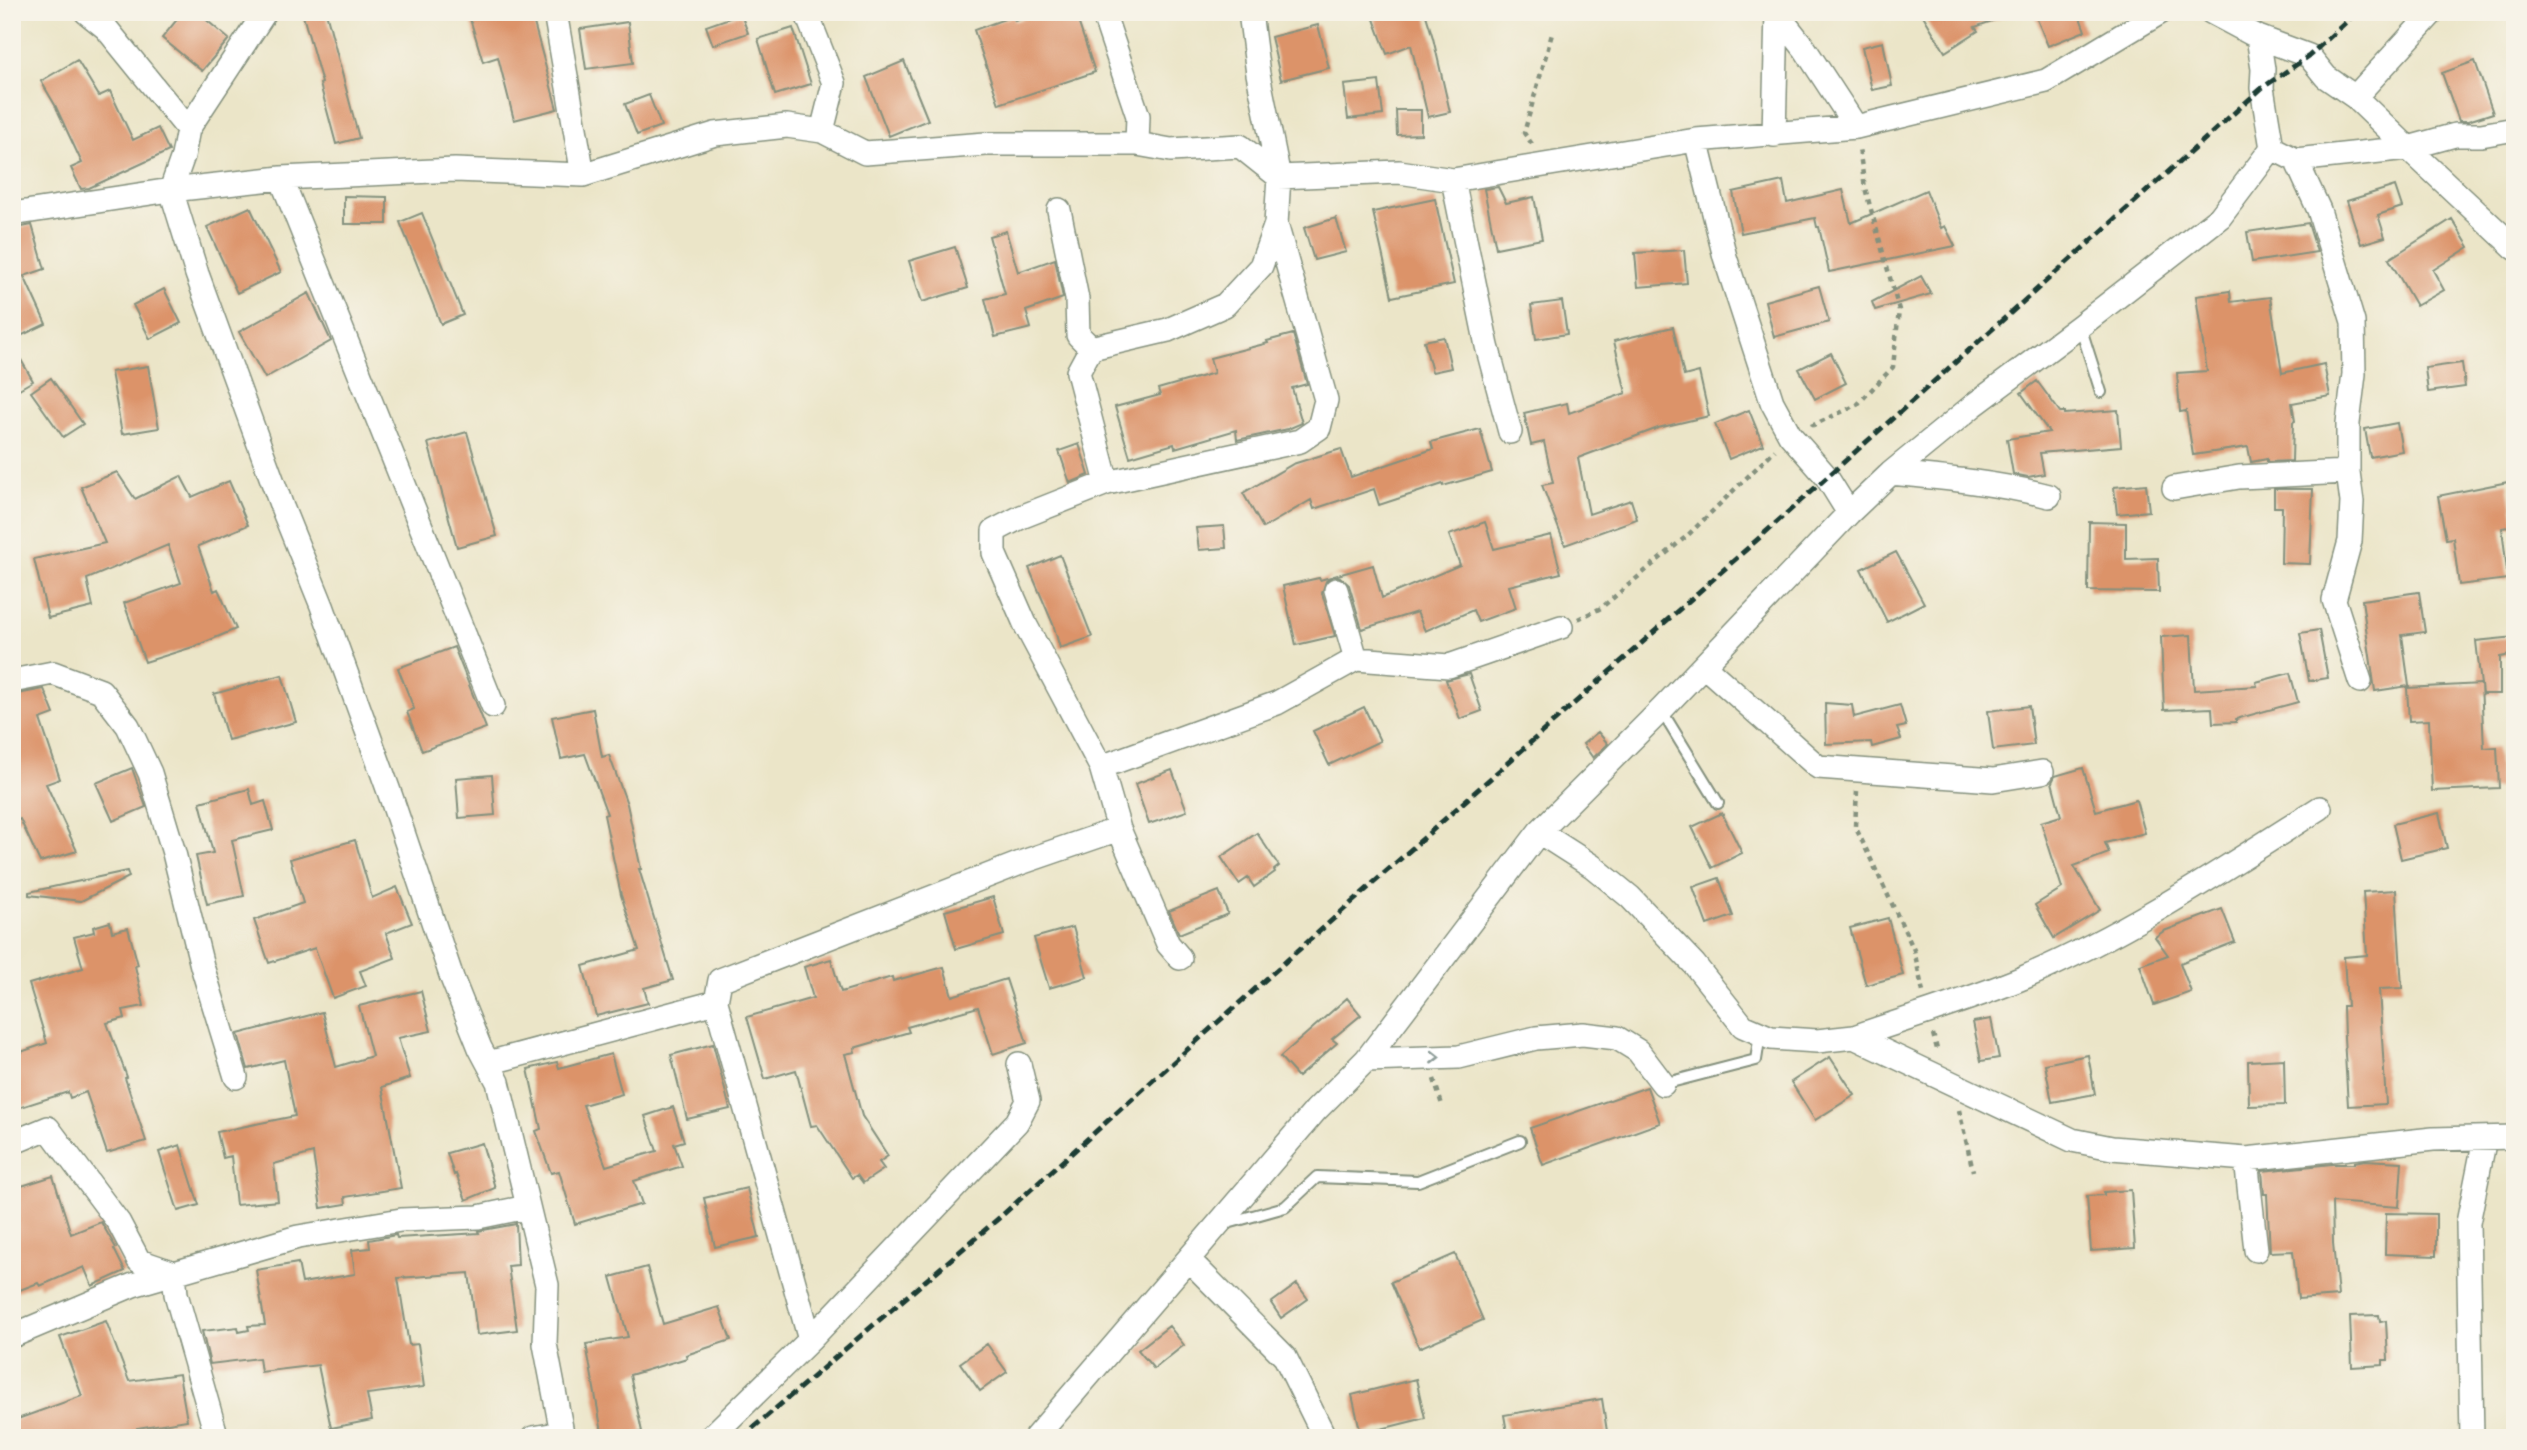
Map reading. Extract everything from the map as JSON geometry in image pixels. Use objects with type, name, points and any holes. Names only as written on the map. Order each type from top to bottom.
[{"type":"street","points":[[86,12],[106,28],[188,129]]},
{"type":"street","points":[[265,12],[188,129],[183,156],[171,190],[197,274],[282,507],[322,606],[391,797],[452,978],[498,1082],[547,1284],[545,1344],[562,1436],[533,1438]]},
{"type":"street","points":[[555,12],[583,175]]},
{"type":"street","points":[[806,12],[834,83],[822,131]]},
{"type":"street","points":[[1103,12],[1138,116],[1137,144]]},
{"type":"street","points":[[1107,483],[1078,372],[1091,348],[1168,330],[1225,305],[1261,266],[1276,224],[1279,177],[1258,74],[1250,12]]},
{"type":"street","points":[[1776,12],[1805,49],[1856,127]]},
{"type":"street","points":[[1774,135],[1776,12]]},
{"type":"street","points":[[12,214],[171,190],[281,178],[454,170],[583,175],[715,134],[787,126],[822,131],[865,153],[986,144],[1137,144],[1171,150],[1240,146],[1279,177],[1399,172],[1453,180],[1696,140],[1856,127],[2046,81],[2161,12]]},
{"type":"street","points":[[2211,12],[2258,37],[2309,56],[2326,77],[2355,97],[2515,248]]},
{"type":"street","points":[[2355,97],[2434,12]]},
{"type":"street","points":[[1047,1432],[1218,1226],[1317,1111],[1367,1060],[1539,832],[1891,473],[1974,405],[2080,327],[2220,216],[2272,148],[2262,88],[2263,69],[2258,37]]},
{"type":"street","points":[[2272,148],[2296,160],[2408,148],[2455,135],[2481,135],[2515,129]]},
{"type":"street","points":[[1696,140],[1725,257],[1772,402],[1790,435],[1826,476],[1849,513]]},
{"type":"street","points":[[2296,160],[2319,210],[2353,322],[2354,374],[2347,423],[2352,502],[2350,541],[2334,600],[2360,681]]},
{"type":"street","points":[[281,178],[493,706]]},
{"type":"street","points":[[1453,180],[1487,346],[1510,432]]},
{"type":"street","points":[[1059,210],[1077,299],[1078,335],[1091,348]]},
{"type":"street","points":[[1180,958],[1168,944],[1119,829],[1101,767],[1026,626],[994,553],[994,531],[1021,517],[1107,483],[1300,441],[1319,428],[1326,400],[1276,224]]},
{"type":"street","points":[[2174,488],[2239,477],[2348,472]]},
{"type":"street","points":[[1891,473],[2008,485],[2049,496]]},
{"type":"street","points":[[1336,590],[1356,659]]},
{"type":"street","points":[[1101,767],[1276,703],[1356,659],[1449,666],[1561,627]]},
{"type":"street","points":[[1704,666],[1818,767],[1993,780],[2042,772]]},
{"type":"street","points":[[12,681],[53,673],[101,691],[128,726],[150,773],[174,853],[202,966],[236,1077]]},
{"type":"street","points":[[1539,832],[1592,866],[1630,897],[1694,964],[1743,1026],[1771,1038],[1817,1041],[1854,1037],[2024,977],[2127,928],[2191,891],[2320,808]]},
{"type":"street","points":[[810,1340],[716,1002],[720,980],[1023,862],[1119,829]]},
{"type":"street","points":[[488,1063],[716,1002]]},
{"type":"street","points":[[1367,1060],[1459,1057],[1536,1038],[1583,1034],[1617,1038],[1638,1051],[1663,1084]]},
{"type":"street","points":[[1854,1037],[2072,1140],[2112,1148],[2246,1159],[2433,1139],[2515,1137]]},
{"type":"street","points":[[710,1438],[810,1340],[1017,1122],[1027,1101],[1019,1064]]},
{"type":"street","points":[[12,1143],[48,1128],[120,1223],[139,1261],[174,1273]]},
{"type":"street","points":[[2472,1438],[2468,1223],[2485,1138]]},
{"type":"street","points":[[2246,1159],[2256,1250]]},
{"type":"street","points":[[12,1336],[133,1285],[298,1237],[401,1220],[478,1217],[527,1207]]},
{"type":"street","points":[[1189,1260],[1285,1357],[1325,1438]]},
{"type":"street","points":[[174,1273],[176,1294],[217,1438]]},
{"type":"lane","points":[[2080,327],[2101,392]]},
{"type":"lane","points":[[1661,710],[1718,803]]},
{"type":"lane","points":[[1663,1084],[1756,1060],[1760,1034]]},
{"type":"lane","points":[[1218,1226],[1285,1207],[1317,1177],[1418,1181],[1520,1142]]},
{"type":"path","points":[[1547,164],[1524,133],[1552,34]]},
{"type":"path","points":[[1860,770],[1855,826],[1914,950],[1934,1038],[1962,1118],[1973,1171]]},
{"type":"building","points":[[183,12],[197,12],[229,39],[202,71],[162,38]]},
{"type":"building","points":[[302,12],[326,12],[359,138],[336,144]]},
{"type":"building","points":[[468,12],[531,12],[557,109],[514,120],[498,57],[483,62]]},
{"type":"building","points":[[1042,12],[1075,12],[1095,72],[999,104],[974,30],[1013,16],[1015,21]]},
{"type":"building","points":[[1394,12],[1425,12],[1450,112],[1428,117],[1411,45],[1387,54],[1374,19]]},
{"type":"building","points":[[1921,12],[2009,12],[2009,15],[1975,27],[1978,31],[1945,52]]},
{"type":"building","points":[[2034,12],[2078,12],[2085,31],[2048,46]]},
{"type":"building","points":[[741,14],[748,33],[713,45],[706,26]]},
{"type":"building","points":[[628,22],[633,63],[586,69],[580,29]]},
{"type":"building","points":[[1318,25],[1329,68],[1281,80],[1271,37]]},
{"type":"building","points":[[793,28],[811,84],[775,95],[758,39]]},
{"type":"building","points":[[1883,42],[1892,86],[1872,90],[1862,47]]},
{"type":"building","points":[[77,60],[99,96],[110,91],[133,140],[158,128],[169,151],[89,188],[81,189],[71,168],[82,163],[41,81]]},
{"type":"building","points":[[904,61],[928,120],[889,136],[866,77]]},
{"type":"building","points":[[2475,61],[2493,113],[2459,121],[2442,73]]},
{"type":"building","points":[[1379,81],[1383,115],[1348,119],[1344,85]]},
{"type":"building","points":[[649,95],[661,126],[637,135],[625,104]]},
{"type":"building","points":[[1396,110],[1421,110],[1421,134],[1397,135]]},
{"type":"building","points":[[1783,181],[1787,203],[1843,190],[1851,223],[1926,190],[1941,228],[1945,226],[1955,246],[1829,272],[1815,218],[1741,233],[1733,192]]},
{"type":"building","points":[[2395,186],[2402,207],[2378,215],[2385,237],[2361,244],[2347,201]]},
{"type":"building","points":[[1498,187],[1506,203],[1534,197],[1542,239],[1496,248],[1484,189]]},
{"type":"building","points":[[344,196],[387,197],[387,224],[344,224]]},
{"type":"building","points":[[1435,199],[1454,284],[1392,297],[1373,212]]},
{"type":"building","points":[[250,207],[281,272],[237,293],[207,227]]},
{"type":"building","points":[[422,213],[463,315],[441,324],[400,222]]},
{"type":"building","points":[[1336,218],[1346,252],[1314,260],[1304,228]]},
{"type":"building","points":[[2452,219],[2469,247],[2433,270],[2444,290],[2416,306],[2389,259]]},
{"type":"building","points":[[2308,223],[2317,252],[2252,262],[2247,232]]},
{"type":"building","points":[[32,225],[45,269],[24,276],[46,324],[12,340],[12,229]]},
{"type":"building","points":[[1006,231],[1018,272],[1055,259],[1063,298],[1026,311],[1031,328],[995,337],[985,299],[1005,294],[989,236]]},
{"type":"building","points":[[955,247],[968,288],[922,302],[909,261]]},
{"type":"building","points":[[1684,250],[1687,283],[1638,287],[1635,253]]},
{"type":"building","points":[[1921,276],[1931,294],[1875,310],[1872,302]]},
{"type":"building","points":[[1819,286],[1829,322],[1774,337],[1765,301]]},
{"type":"building","points":[[164,289],[181,323],[150,339],[133,305]]},
{"type":"building","points":[[2230,291],[2231,302],[2270,297],[2282,373],[2324,364],[2330,396],[2292,403],[2295,421],[2292,461],[2267,462],[2267,459],[2251,462],[2248,447],[2193,455],[2186,411],[2180,412],[2177,373],[2207,371],[2196,296]]},
{"type":"building","points":[[309,293],[331,341],[265,378],[239,332]]},
{"type":"building","points":[[1562,301],[1567,334],[1536,339],[1531,305]]},
{"type":"building","points":[[1673,327],[1684,376],[1699,372],[1709,416],[1658,428],[1578,458],[1589,514],[1631,500],[1637,519],[1565,545],[1542,485],[1553,483],[1544,442],[1531,445],[1524,413],[1567,403],[1569,413],[1626,393],[1614,341]]},
{"type":"building","points":[[1293,334],[1307,384],[1292,388],[1302,423],[1288,429],[1237,440],[1236,430],[1175,448],[1174,444],[1130,457],[1115,407],[1160,395],[1158,389],[1214,373],[1210,358]]},
{"type":"building","points":[[1444,337],[1451,368],[1432,372],[1424,341]]},
{"type":"building","points":[[12,344],[33,381],[12,393]]},
{"type":"building","points":[[1831,353],[1846,383],[1815,399],[1799,369]]},
{"type":"building","points":[[2462,363],[2465,387],[2428,392],[2425,368]]},
{"type":"building","points":[[148,366],[159,428],[122,434],[111,372]]},
{"type":"building","points":[[51,378],[83,424],[63,437],[31,392]]},
{"type":"building","points":[[2037,381],[2060,412],[2065,414],[2118,410],[2121,446],[2040,453],[2044,474],[2028,477],[2013,474],[2007,439],[2049,432],[2021,393]]},
{"type":"building","points":[[1749,410],[1763,445],[1729,459],[1715,424]]},
{"type":"building","points":[[2397,423],[2402,451],[2370,457],[2365,429]]},
{"type":"building","points":[[1480,429],[1492,472],[1443,484],[1379,505],[1374,489],[1314,509],[1311,500],[1263,528],[1243,493],[1293,464],[1341,449],[1351,477],[1433,449],[1431,442]]},
{"type":"building","points":[[467,432],[497,536],[457,547],[428,443]]},
{"type":"building","points":[[1079,444],[1089,475],[1070,483],[1059,451]]},
{"type":"building","points":[[117,472],[135,499],[181,476],[192,497],[229,481],[248,525],[198,546],[214,591],[218,589],[236,629],[196,646],[145,662],[124,603],[181,583],[168,545],[87,579],[93,607],[48,618],[34,559],[105,543],[81,487]]},
{"type":"building","points":[[2508,482],[2515,526],[2502,528],[2508,579],[2459,585],[2453,538],[2446,539],[2438,496]]},
{"type":"building","points":[[2146,484],[2149,511],[2117,514],[2114,487]]},
{"type":"building","points":[[2274,489],[2313,489],[2310,564],[2281,563],[2282,507],[2274,507]]},
{"type":"building","points":[[1485,522],[1494,549],[1551,535],[1561,573],[1509,586],[1516,608],[1478,622],[1473,610],[1425,631],[1417,612],[1362,629],[1349,585],[1340,577],[1334,576],[1373,565],[1382,598],[1460,565],[1449,535]]},
{"type":"building","points":[[2089,522],[2126,523],[2126,559],[2158,558],[2159,592],[2088,591]]},
{"type":"building","points":[[1224,526],[1226,548],[1199,550],[1196,528]]},
{"type":"building","points":[[1896,552],[1924,603],[1887,622],[1861,569]]},
{"type":"building","points":[[1060,555],[1092,637],[1060,648],[1053,624],[1029,568]]},
{"type":"building","points":[[1332,577],[1326,581],[1322,593],[1335,636],[1296,645],[1283,586]]},
{"type":"building","points":[[2419,592],[2425,632],[2402,635],[2409,686],[2375,691],[2362,600]]},
{"type":"building","points":[[2319,630],[2328,678],[2309,681],[2300,633]]},
{"type":"building","points":[[2191,635],[2194,690],[2257,686],[2256,682],[2290,673],[2298,702],[2236,719],[2236,722],[2213,723],[2212,708],[2164,710],[2161,637]]},
{"type":"building","points":[[2515,637],[2515,654],[2500,657],[2500,694],[2482,694],[2476,641]]},
{"type":"building","points":[[454,647],[486,728],[422,751],[407,712],[414,709],[398,668]]},
{"type":"building","points":[[1469,674],[1482,711],[1460,719],[1446,680]]},
{"type":"building","points":[[282,675],[296,722],[228,740],[214,694]]},
{"type":"building","points":[[2481,684],[2484,748],[2497,747],[2499,788],[2432,791],[2429,720],[2409,721],[2407,688]]},
{"type":"building","points":[[44,689],[54,714],[40,719],[60,779],[46,784],[77,851],[40,862],[20,819],[12,823],[12,695]]},
{"type":"building","points":[[1825,703],[1852,705],[1854,717],[1900,705],[1906,726],[1897,728],[1901,739],[1872,747],[1871,742],[1826,744]]},
{"type":"building","points":[[2029,706],[2034,745],[1993,750],[1988,711]]},
{"type":"building","points":[[1364,707],[1380,741],[1329,765],[1313,731]]},
{"type":"building","points":[[593,709],[602,757],[609,755],[627,804],[639,869],[673,980],[644,988],[648,1003],[596,1016],[583,966],[639,950],[621,895],[604,815],[607,814],[585,754],[561,759],[552,717]]},
{"type":"building","points":[[1598,732],[1608,744],[1593,758],[1583,744]]},
{"type":"building","points":[[132,768],[146,807],[113,821],[96,783]]},
{"type":"building","points":[[2083,768],[2096,811],[2136,800],[2145,833],[2105,843],[2109,853],[2074,866],[2100,910],[2054,938],[2035,905],[2062,888],[2041,822],[2061,816],[2052,782],[2055,776]]},
{"type":"building","points":[[1172,770],[1187,811],[1149,824],[1135,784]]},
{"type":"building","points":[[492,775],[495,815],[459,818],[456,778]]},
{"type":"building","points":[[249,789],[253,805],[265,801],[273,830],[232,840],[244,896],[207,904],[196,856],[213,853],[200,802]]},
{"type":"building","points":[[1722,813],[1742,853],[1712,868],[1692,827]]},
{"type":"building","points":[[2439,813],[2447,848],[2401,859],[2393,824]]},
{"type":"building","points":[[1257,833],[1279,866],[1254,887],[1248,878],[1239,884],[1221,857]]},
{"type":"building","points":[[355,840],[372,898],[397,887],[412,923],[386,933],[395,958],[360,971],[366,986],[333,998],[315,948],[269,963],[254,920],[303,903],[290,859]]},
{"type":"building","points":[[127,871],[129,877],[81,901],[29,895],[29,892]]},
{"type":"building","points":[[1719,878],[1733,916],[1707,925],[1693,887]]},
{"type":"building","points":[[2396,890],[2402,988],[2379,989],[2386,1104],[2348,1106],[2343,1006],[2347,1006],[2344,957],[2367,955],[2363,892]]},
{"type":"building","points":[[1219,891],[1228,914],[1179,934],[1169,911]]},
{"type":"building","points":[[993,897],[1004,935],[956,949],[945,911]]},
{"type":"building","points":[[2222,909],[2235,942],[2180,963],[2191,992],[2154,1005],[2140,965],[2168,955],[2155,937]]},
{"type":"building","points":[[1888,918],[1903,975],[1866,985],[1850,928]]},
{"type":"building","points":[[110,922],[112,932],[128,928],[138,965],[135,966],[144,1006],[123,1010],[125,1018],[107,1023],[146,1141],[107,1153],[86,1092],[70,1098],[68,1092],[12,1110],[12,1055],[47,1043],[29,984],[83,968],[74,937],[94,932],[93,927]]},
{"type":"building","points":[[1073,927],[1087,977],[1049,988],[1034,938]]},
{"type":"building","points":[[831,959],[841,992],[892,977],[893,981],[944,967],[952,996],[1006,979],[1027,1043],[993,1054],[978,1007],[907,1027],[909,1032],[854,1048],[855,1052],[845,1054],[862,1116],[888,1156],[879,1162],[884,1169],[863,1183],[857,1175],[852,1178],[817,1125],[811,1126],[796,1070],[765,1079],[747,1017],[813,998],[804,967]]},
{"type":"building","points":[[421,991],[431,1031],[398,1038],[410,1078],[382,1087],[401,1188],[345,1197],[346,1204],[321,1208],[313,1153],[274,1164],[278,1201],[236,1205],[231,1156],[223,1158],[217,1132],[295,1116],[284,1060],[248,1069],[238,1034],[322,1012],[336,1067],[372,1056],[359,1006]]},
{"type":"building","points":[[1347,998],[1361,1015],[1332,1039],[1337,1043],[1298,1077],[1280,1057]]},
{"type":"building","points":[[1991,1019],[1999,1058],[1981,1061],[1973,1022]]},
{"type":"building","points":[[713,1044],[730,1109],[687,1119],[671,1055]]},
{"type":"building","points":[[611,1054],[622,1094],[583,1105],[606,1166],[657,1151],[645,1116],[673,1107],[684,1141],[674,1144],[682,1166],[634,1181],[642,1204],[575,1224],[559,1171],[551,1173],[536,1131],[541,1129],[528,1069],[557,1062],[559,1068]]},
{"type":"building","points":[[2088,1055],[2095,1094],[2052,1102],[2045,1064]]},
{"type":"building","points":[[1830,1057],[1855,1095],[1815,1120],[1791,1082]]},
{"type":"building","points":[[2284,1059],[2285,1105],[2249,1106],[2248,1061]]},
{"type":"building","points":[[1647,1087],[1660,1123],[1543,1165],[1530,1128]]},
{"type":"building","points":[[482,1143],[495,1188],[466,1200],[447,1153]]},
{"type":"building","points":[[180,1145],[199,1205],[178,1211],[159,1152]]},
{"type":"building","points":[[2365,1160],[2402,1162],[2399,1207],[2332,1202],[2338,1296],[2298,1299],[2293,1251],[2270,1252],[2267,1194],[2264,1194],[2262,1171],[2354,1164]]},
{"type":"building","points":[[53,1176],[71,1234],[101,1222],[125,1271],[92,1286],[84,1267],[40,1286],[38,1283],[12,1293],[12,1189]]},
{"type":"building","points":[[747,1188],[759,1237],[715,1247],[704,1198]]},
{"type":"building","points":[[2131,1190],[2135,1248],[2091,1251],[2087,1196]]},
{"type":"building","points":[[2386,1213],[2436,1214],[2436,1256],[2385,1254]]},
{"type":"building","points":[[516,1224],[518,1265],[508,1266],[517,1330],[477,1335],[469,1273],[398,1278],[409,1345],[418,1344],[424,1387],[367,1394],[372,1420],[331,1428],[318,1365],[261,1372],[259,1358],[210,1364],[202,1331],[238,1327],[239,1332],[249,1330],[248,1326],[265,1325],[256,1270],[298,1263],[302,1283],[355,1274],[352,1250],[370,1248],[369,1240],[396,1235],[397,1238],[479,1233],[478,1231]]},
{"type":"building","points":[[1455,1254],[1483,1320],[1419,1348],[1391,1282]]},
{"type":"building","points":[[647,1267],[663,1324],[719,1307],[731,1340],[686,1355],[687,1358],[630,1375],[642,1432],[603,1438],[586,1344],[628,1337],[611,1277]]},
{"type":"building","points":[[1297,1284],[1308,1299],[1281,1318],[1271,1303]]},
{"type":"building","points":[[2379,1315],[2380,1322],[2386,1321],[2388,1360],[2383,1360],[2383,1365],[2352,1367],[2350,1316]]},
{"type":"building","points":[[106,1321],[129,1381],[179,1374],[187,1420],[137,1428],[139,1438],[12,1438],[12,1421],[82,1396],[60,1337]]},
{"type":"building","points":[[1169,1326],[1184,1345],[1154,1369],[1138,1350]]},
{"type":"building","points":[[987,1344],[1007,1372],[980,1391],[960,1363]]},
{"type":"building","points":[[1416,1379],[1425,1418],[1361,1434],[1352,1395]]},
{"type":"building","points":[[1602,1399],[1608,1438],[1508,1438],[1504,1415]]},
{"type":"railway","points":[[741,1438],[999,1218],[2262,88],[2309,56],[2357,12]]}]
